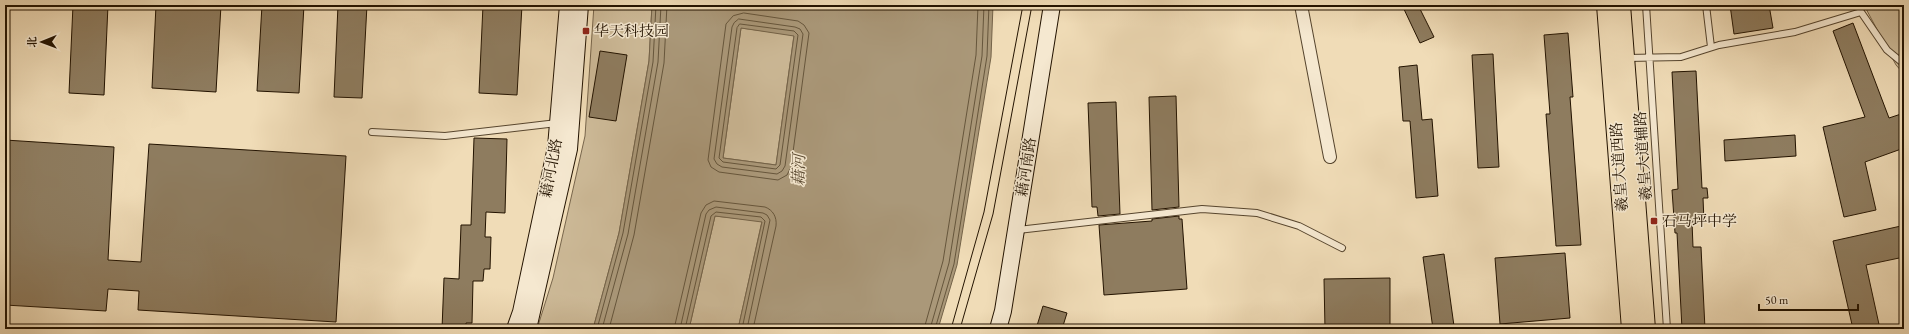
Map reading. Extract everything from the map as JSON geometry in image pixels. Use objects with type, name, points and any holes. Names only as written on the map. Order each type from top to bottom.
[{"type":"main road","name":"藉河北路","points":[[515,329],[556,147],[568,5]]},
{"type":"main road","name":"藉河北路","points":[[528,329],[569,149],[580,5]]},
{"type":"main road","name":"藉河南路","points":[[998,329],[1003,311],[1052,5]]},
{"type":"main road","name":"羲皇大道西路","points":[[1606,5],[1631,329]]},
{"type":"main road","name":"羲皇大道西路","points":[[1621,5],[1646,329]]},
{"type":"street","points":[[1301,5],[1330,157]]},
{"type":"lane","name":"羲皇大道辅路","points":[[1646,5],[1667,329]]},
{"type":"lane","points":[[1706,5],[1712,47]]},
{"type":"lane","points":[[1625,58],[1681,57],[1712,47],[1796,32],[1861,12],[1887,50],[1904,64]]},
{"type":"lane","points":[[372,132],[445,136],[558,123]]},
{"type":"lane","points":[[1016,230],[1202,210],[1257,213],[1299,226],[1342,248]]},
{"type":"shaded area","points":[[594,5],[652,5],[649,61],[619,233],[593,329],[537,329],[553,278],[585,136]]},
{"type":"shaded area","points":[[1864,5],[1904,5],[1904,74],[1896,65]]},
{"type":"shaded area","points":[[741,28],[794,35],[776,165],[723,158]]},
{"type":"shaded area","points":[[715,216],[762,221],[738,329],[689,329]]},
{"type":"water","name":"藉河","points":[[652,5],[993,5],[991,57],[957,265],[938,329],[738,329],[762,222],[715,216],[689,329],[593,329],[619,233],[649,61]],"holes":[[[741,28],[794,36],[776,165],[723,158]]]},
{"type":"building","points":[[73,5],[108,5],[104,95],[69,93]]},
{"type":"building","points":[[156,5],[221,5],[216,92],[152,88]]},
{"type":"building","points":[[262,5],[304,5],[299,93],[257,91]]},
{"type":"building","points":[[338,5],[367,5],[362,98],[334,97]]},
{"type":"building","points":[[483,5],[522,5],[517,95],[479,93]]},
{"type":"building","points":[[1402,5],[1418,5],[1434,37],[1420,43]]},
{"type":"building","points":[[1730,5],[1769,5],[1773,28],[1734,34]]},
{"type":"building","points":[[1853,23],[1889,118],[1904,113],[1904,148],[1865,162],[1876,210],[1844,217],[1823,127],[1865,117],[1833,31]]},
{"type":"building","points":[[1568,33],[1573,97],[1570,97],[1581,245],[1556,246],[1546,114],[1550,114],[1544,35]]},
{"type":"building","points":[[600,51],[627,55],[616,121],[589,117]]},
{"type":"building","points":[[1493,54],[1499,167],[1478,168],[1472,55]]},
{"type":"building","points":[[1417,65],[1422,120],[1432,119],[1438,196],[1416,198],[1410,121],[1403,121],[1399,67]]},
{"type":"building","points":[[1696,71],[1702,188],[1707,188],[1708,198],[1703,198],[1704,221],[1692,222],[1693,247],[1701,247],[1705,329],[1682,329],[1677,233],[1675,233],[1672,190],[1678,189],[1672,72]]},
{"type":"building","points":[[1176,96],[1179,207],[1152,210],[1149,97]]},
{"type":"building","points":[[1116,102],[1120,214],[1098,216],[1097,207],[1092,207],[1088,103]]},
{"type":"building","points":[[1795,135],[1796,156],[1725,161],[1724,140]]},
{"type":"building","points":[[474,138],[507,139],[505,213],[486,212],[485,237],[491,237],[490,269],[484,269],[483,281],[473,281],[472,323],[466,323],[466,329],[442,329],[444,278],[459,279],[461,225],[471,225]]},
{"type":"building","points":[[5,140],[114,147],[108,260],[141,262],[149,144],[346,156],[336,322],[138,310],[139,291],[108,289],[106,311],[5,305]]},
{"type":"building","points":[[1179,216],[1179,219],[1182,219],[1187,289],[1104,295],[1099,225],[1152,221],[1152,219]]},
{"type":"building","points":[[1901,226],[1904,238],[1904,257],[1866,265],[1880,329],[1853,329],[1833,241]]},
{"type":"building","points":[[1565,253],[1570,318],[1500,324],[1495,258]]},
{"type":"building","points":[[1444,254],[1454,326],[1433,329],[1423,257]]},
{"type":"building","points":[[1390,278],[1390,329],[1325,329],[1324,279]]},
{"type":"building","points":[[1043,306],[1067,313],[1062,329],[1036,329]]},
{"type":"tram line","points":[[951,329],[984,212],[1023,5]]},
{"type":"tram line","points":[[960,329],[993,214],[1032,5]]},
{"type":"place","name":"华天科技园","points":[[586,31]]},
{"type":"place","name":"石马坪中学","points":[[1654,221]]}]
